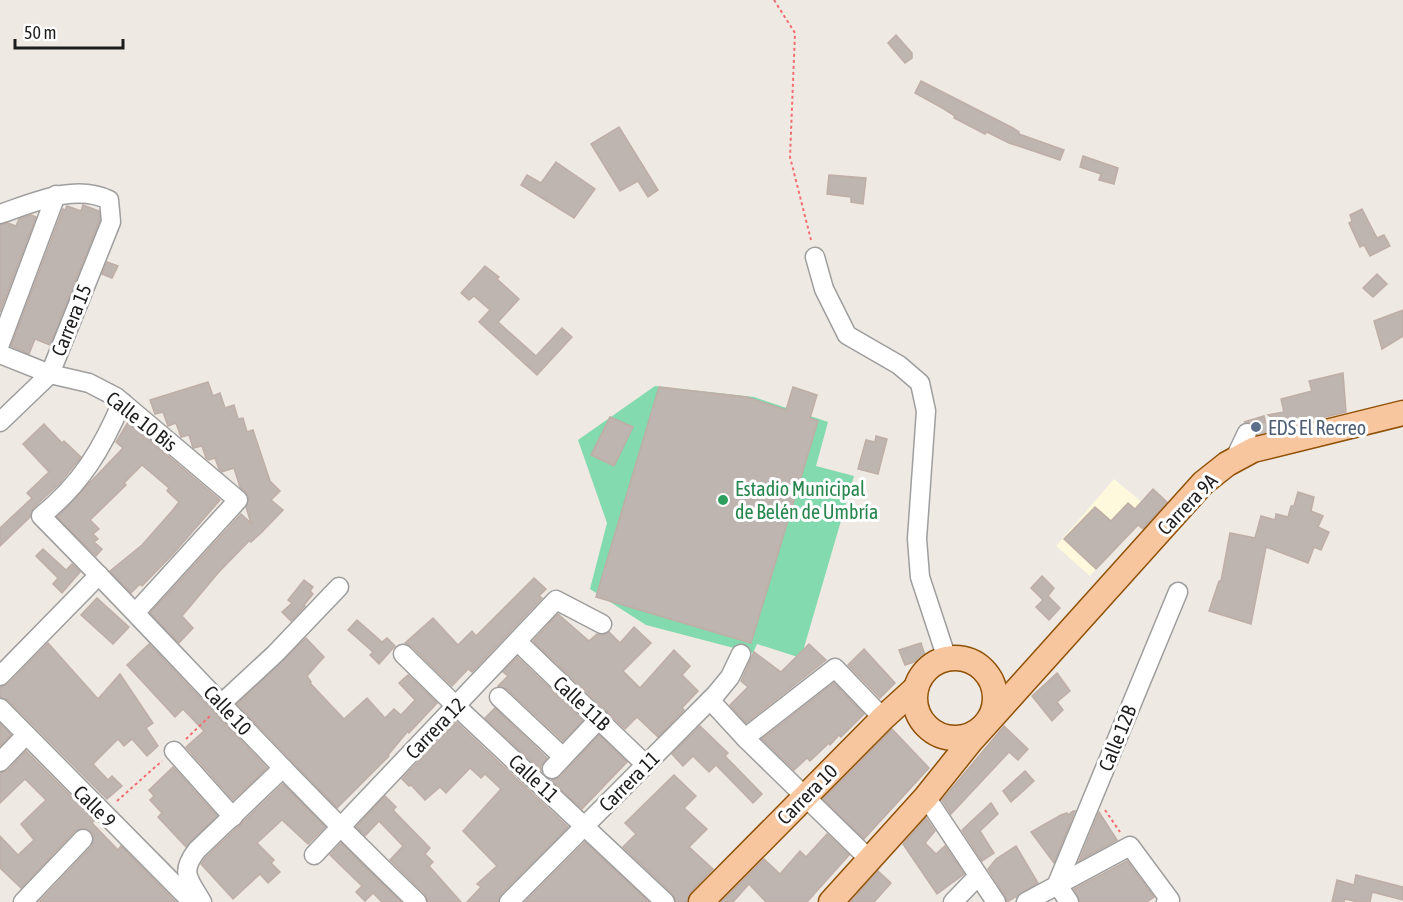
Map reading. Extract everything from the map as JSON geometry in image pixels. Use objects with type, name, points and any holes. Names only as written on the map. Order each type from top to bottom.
[{"type":"main road","name":"Carrera 9A","points":[[831,902],[926,797],[983,727],[1203,483],[1234,460],[1275,438],[1403,413]]},
{"type":"main road","points":[[961,658],[985,671],[992,682],[995,694],[990,718],[972,735],[947,738],[934,733],[924,725],[917,714],[916,688],[927,669],[936,663],[961,658]]},
{"type":"main road","points":[[992,682],[1024,681]]},
{"type":"main road","name":"Carrera 10","points":[[701,902],[883,718],[916,688]]},
{"type":"street","points":[[0,214],[56,195]]},
{"type":"street","points":[[0,344],[56,195]]},
{"type":"street","name":"Carrera 15","points":[[0,422],[50,374],[111,222],[109,200],[98,195],[56,195]]},
{"type":"street","points":[[815,257],[824,289],[847,335],[899,365],[920,383],[926,411],[917,539],[920,578],[947,659]]},
{"type":"street","name":"Calle 10 Bis","points":[[0,354],[50,374],[89,382],[123,402],[238,500],[136,612]]},
{"type":"street","name":"Calle 10","points":[[123,402],[95,455],[64,497],[41,516],[136,612],[340,828],[417,902]]},
{"type":"street","points":[[1234,460],[1246,433]]},
{"type":"street","points":[[0,676],[99,575]]},
{"type":"street","points":[[222,703],[275,654],[339,587]]},
{"type":"street","name":"Calle 12B","points":[[1057,884],[1178,592]]},
{"type":"street","name":"Carrera 12","points":[[314,855],[556,600],[602,624]]},
{"type":"street","name":"Calle 11B","points":[[518,642],[645,764]]},
{"type":"street","name":"Calle 11","points":[[403,654],[665,902]]},
{"type":"street","name":"Carrera 11","points":[[509,902],[710,700],[730,676],[741,654]]},
{"type":"street","points":[[745,738],[836,668],[883,718]]},
{"type":"street","points":[[499,698],[558,763],[599,719]]},
{"type":"street","points":[[710,700],[745,738],[870,860]]},
{"type":"street","name":"Calle 9","points":[[0,708],[192,902]]},
{"type":"street","points":[[0,762],[26,735]]},
{"type":"street","points":[[174,751],[233,817]]},
{"type":"street","points":[[202,902],[186,870],[187,862],[283,768]]},
{"type":"street","points":[[926,797],[996,902]]},
{"type":"street","points":[[23,902],[83,839]]},
{"type":"street","points":[[1026,902],[1130,846],[1168,901]]},
{"type":"street","points":[[953,902],[978,876]]},
{"type":"street","points":[[1057,884],[1069,902]]},
{"type":"path","points":[[774,0],[795,33],[789,157],[815,257]]},
{"type":"path","points":[[1103,807],[1130,846]]},
{"type":"shaded area","points":[[1114,479],[1149,508],[1090,576],[1056,546]]},
{"type":"green space","name":"Estadio Municipal de Belén de Umbría","points":[[655,386],[754,397],[828,422],[816,466],[854,476],[801,658],[757,644],[753,653],[646,625],[590,589],[607,523],[578,440]]},
{"type":"building","points":[[896,35],[912,53],[912,58],[905,63],[888,43]]},
{"type":"building","points":[[921,81],[1013,128],[1019,134],[1064,150],[1060,160],[1009,143],[987,132],[985,134],[954,118],[955,116],[915,93]]},
{"type":"building","points":[[619,127],[658,190],[648,197],[638,181],[620,191],[591,144]]},
{"type":"building","points":[[1083,156],[1118,168],[1114,184],[1099,180],[1101,174],[1080,167]]},
{"type":"building","points":[[556,162],[595,189],[574,218],[521,185],[527,175],[541,183]]},
{"type":"building","points":[[829,175],[866,178],[863,204],[851,202],[851,197],[827,194]]},
{"type":"building","points":[[83,205],[99,211],[100,220],[50,345],[35,339],[29,354],[11,346],[63,209],[65,210],[67,206],[81,211]]},
{"type":"building","points":[[1362,209],[1377,238],[1384,235],[1390,246],[1370,256],[1364,245],[1360,247],[1349,223],[1352,221],[1350,215]]},
{"type":"building","points":[[31,215],[36,217],[0,312],[0,225],[8,223],[16,226],[19,219]]},
{"type":"building","points":[[107,262],[118,266],[112,278],[102,274]]},
{"type":"building","points":[[485,266],[499,277],[497,279],[519,299],[498,322],[536,356],[562,328],[572,337],[537,375],[479,322],[490,310],[474,296],[469,300],[461,293]]},
{"type":"building","points":[[1377,274],[1387,284],[1373,297],[1363,288]]},
{"type":"building","points":[[1403,310],[1403,336],[1382,349],[1374,321]]},
{"type":"building","points":[[1343,373],[1346,412],[1285,427],[1268,415],[1284,412],[1281,399],[1312,391],[1309,381]]},
{"type":"building","points":[[208,382],[213,396],[220,393],[225,408],[234,405],[238,419],[243,418],[247,432],[253,430],[270,481],[280,491],[271,500],[283,510],[218,573],[182,616],[193,628],[179,643],[150,613],[241,514],[251,523],[246,507],[249,497],[240,487],[234,468],[222,472],[215,458],[209,460],[206,458],[202,446],[193,448],[189,435],[181,437],[176,423],[168,426],[163,412],[155,414],[150,400]]},
{"type":"building","name":"Estadio Municipal de Belén de Umbría","points":[[659,387],[747,397],[786,410],[793,387],[817,395],[810,418],[818,421],[751,643],[596,597]]},
{"type":"building","points":[[1264,416],[1268,432],[1258,434],[1257,427],[1252,423],[1244,422]]},
{"type":"building","points":[[610,417],[633,427],[614,466],[591,455]]},
{"type":"building","points":[[128,422],[220,500],[173,554],[142,586],[140,584],[131,593],[110,571],[142,545],[179,502],[167,491],[169,488],[142,465],[124,483],[126,485],[90,520],[99,529],[93,534],[98,539],[94,542],[102,549],[96,556],[57,517],[123,448],[116,442]]},
{"type":"building","points":[[44,424],[62,443],[64,441],[81,457],[59,484],[33,508],[30,517],[0,546],[0,528],[32,498],[27,493],[49,472],[23,444]]},
{"type":"building","points":[[876,436],[887,439],[878,474],[858,469],[866,440],[875,442]]},
{"type":"building","points":[[1153,489],[1167,502],[1143,529],[1138,525],[1096,569],[1064,539],[1095,507],[1111,521],[1128,503],[1135,509]]},
{"type":"building","points":[[1298,492],[1314,497],[1311,511],[1323,516],[1318,527],[1329,532],[1321,550],[1314,547],[1308,563],[1266,547],[1251,624],[1209,611],[1219,581],[1221,581],[1230,533],[1255,538],[1261,516],[1275,520],[1276,514],[1288,517]]},
{"type":"building","points":[[43,549],[66,570],[72,564],[80,572],[62,593],[53,584],[58,578],[36,556]]},
{"type":"building","points":[[1042,576],[1054,588],[1048,596],[1060,608],[1049,620],[1036,607],[1043,600],[1031,588]]},
{"type":"building","points":[[534,578],[546,589],[539,596],[542,598],[472,672],[468,669],[452,686],[411,646],[405,643],[433,618],[458,645],[472,631],[476,636]]},
{"type":"building","points":[[304,580],[313,587],[310,591],[313,594],[291,621],[282,612],[292,603],[288,600]]},
{"type":"building","points":[[97,598],[129,627],[113,644],[81,615]]},
{"type":"building","points":[[558,614],[589,641],[597,634],[603,635],[609,632],[620,643],[634,627],[651,643],[623,671],[640,688],[674,650],[690,666],[682,675],[698,691],[682,708],[684,710],[658,737],[637,717],[625,729],[533,641]]},
{"type":"building","points":[[357,620],[382,642],[387,638],[395,646],[379,664],[370,655],[373,652],[348,630]]},
{"type":"building","points":[[306,638],[324,657],[307,676],[310,683],[344,719],[367,698],[385,718],[394,709],[401,715],[415,700],[399,683],[408,675],[437,703],[337,808],[237,704]]},
{"type":"building","points":[[48,643],[98,699],[120,674],[153,723],[146,728],[158,746],[147,756],[132,739],[124,746],[118,739],[93,764],[108,780],[112,776],[122,786],[107,799],[8,700],[0,697],[0,687],[8,684]]},
{"type":"building","points":[[921,643],[926,658],[905,665],[899,650]]},
{"type":"building","points":[[149,644],[267,768],[233,800],[186,747],[204,731],[183,709],[175,717],[127,665]]},
{"type":"building","points":[[809,644],[826,660],[746,723],[730,705],[748,687],[741,681],[754,652],[781,672]]},
{"type":"building","points":[[864,649],[895,683],[880,698],[848,665]]},
{"type":"building","points":[[517,657],[583,720],[563,741],[507,689],[498,686],[508,676],[503,672]]},
{"type":"building","points":[[1057,673],[1070,691],[1057,702],[1063,710],[1052,721],[1032,696]]},
{"type":"building","points":[[834,683],[864,714],[841,737],[839,735],[810,761],[807,758],[794,770],[762,739]]},
{"type":"building","points":[[495,708],[547,758],[541,770],[485,718]]},
{"type":"building","points":[[456,722],[568,827],[501,894],[498,902],[467,902],[481,887],[477,884],[497,866],[463,831],[501,789],[485,774],[481,778],[470,768],[446,793],[440,787],[425,800],[402,779]]},
{"type":"building","points":[[0,724],[11,735],[0,746]]},
{"type":"building","points":[[700,726],[728,753],[725,756],[762,794],[753,803],[716,765],[709,772],[693,756],[683,766],[672,754]]},
{"type":"building","points":[[1004,726],[1028,749],[1018,760],[1009,752],[951,814],[942,800]]},
{"type":"building","points":[[892,729],[929,768],[864,839],[823,799]]},
{"type":"building","points":[[599,735],[627,762],[582,809],[551,780],[560,777]]},
{"type":"building","points":[[26,751],[95,820],[92,823],[118,850],[121,846],[176,902],[39,902],[92,846],[94,835],[85,828],[75,831],[21,888],[0,868],[0,836],[18,855],[34,840],[21,824],[46,800],[25,779],[0,803],[0,773],[8,770]]},
{"type":"building","points":[[173,767],[217,816],[186,847],[158,817],[162,813],[150,800],[154,796],[149,790]]},
{"type":"building","points":[[1025,771],[1034,781],[1011,802],[1003,791]]},
{"type":"building","points":[[674,775],[696,796],[684,808],[707,829],[689,847],[713,869],[691,892],[687,902],[676,902],[673,894],[623,847],[636,834],[625,823]]},
{"type":"building","points":[[283,784],[325,827],[308,844],[282,820],[257,843],[274,860],[271,863],[280,872],[268,883],[260,874],[233,899],[201,864]]},
{"type":"building","points":[[385,796],[396,807],[393,810],[430,848],[425,854],[433,862],[429,866],[461,902],[428,902],[425,894],[390,860],[403,846],[379,821],[365,836],[356,827]]},
{"type":"building","points":[[991,803],[998,814],[980,831],[994,853],[982,861],[962,830]]},
{"type":"building","points":[[1075,811],[1054,863],[1031,832]]},
{"type":"building","points":[[1099,812],[1117,840],[1079,861]]},
{"type":"building","points":[[926,818],[935,831],[925,843],[936,854],[945,846],[964,874],[937,894],[903,844]]},
{"type":"building","points":[[827,834],[849,855],[807,902],[766,902],[749,884],[733,902],[721,902],[764,859],[780,874],[800,851],[806,857]]},
{"type":"building","points":[[585,842],[649,902],[525,902]]},
{"type":"building","points":[[341,843],[401,902],[382,902],[373,893],[365,901],[356,892],[362,886],[330,855]]},
{"type":"building","points":[[1016,846],[1038,883],[1007,902],[988,869],[996,859]]},
{"type":"building","points":[[1127,861],[1154,897],[1147,902],[1080,902],[1074,889]]},
{"type":"building","points":[[878,871],[891,883],[874,902],[850,902]]},
{"type":"building","points":[[1356,875],[1403,887],[1403,900],[1372,892],[1370,902],[1345,899],[1344,902],[1332,902],[1337,880],[1354,885]]},
{"type":"tunnel","points":[[1247,433],[1254,431],[1268,433]]},
{"type":"place","name":"EDS El Recreo","points":[[1256,427]]},
{"type":"place","name":"Estadio Municipal de Belén de Umbría","points":[[723,500]]}]
